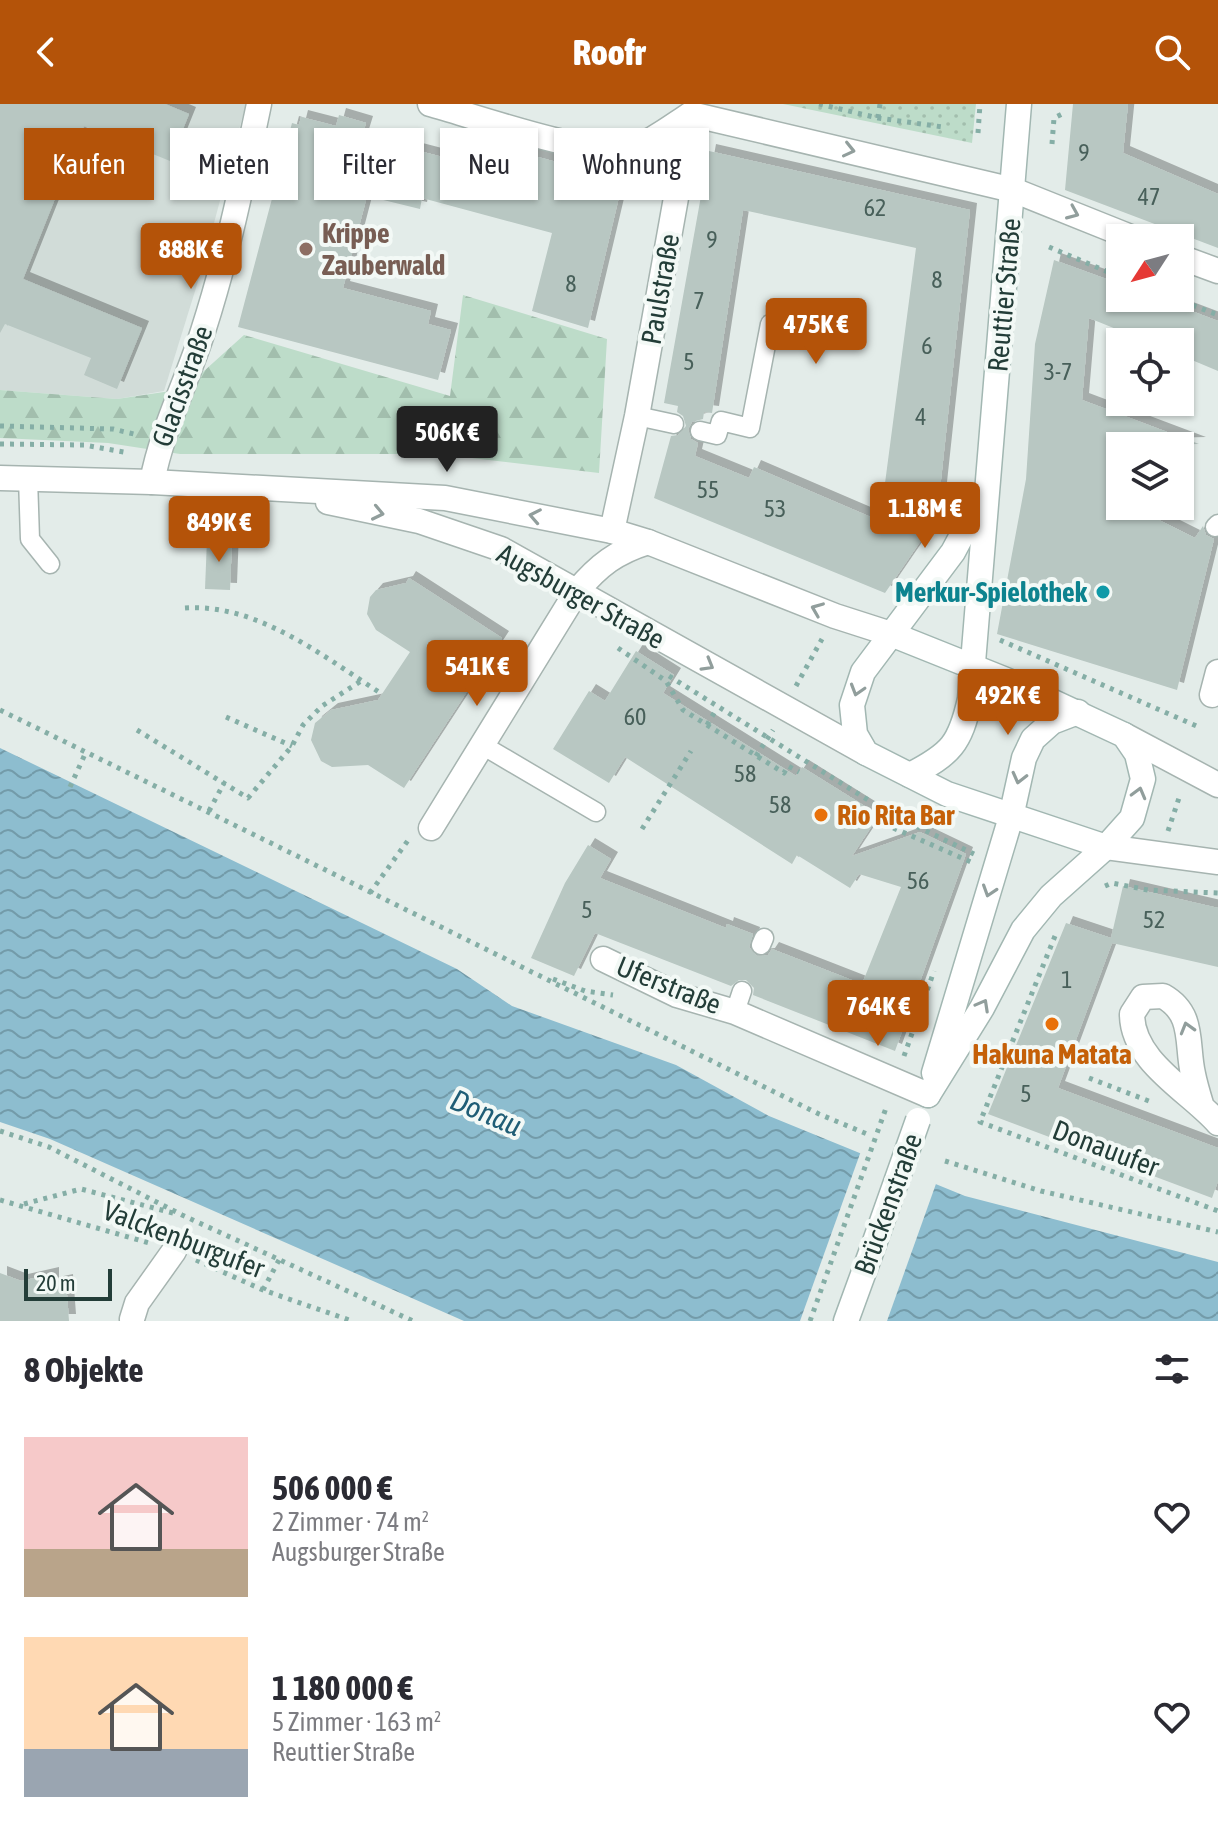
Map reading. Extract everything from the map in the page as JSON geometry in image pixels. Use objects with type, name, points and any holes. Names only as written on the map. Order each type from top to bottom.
[{"type":"street","name":"Glacisstraße","points":[[156,460],[185,389],[219,281],[259,104]]},
{"type":"street","points":[[430,104],[583,146],[628,149],[691,114],[1013,190],[1106,227]]},
{"type":"street","name":"Reuttier Straße","points":[[973,668],[1019,104]]},
{"type":"street","name":"Paulstraße","points":[[612,531],[637,416],[691,114]]},
{"type":"street","points":[[1194,262],[1218,271]]},
{"type":"street","name":"Augsburger Straße","points":[[0,478],[28,478],[156,460],[419,521],[501,549],[866,753]]},
{"type":"street","name":"Reuttier Straße","points":[[891,634],[953,552],[989,485]]},
{"type":"street","name":"Augsburger Straße","points":[[275,490],[368,491],[445,498],[612,531],[648,542],[835,616],[891,634]]},
{"type":"street","points":[[431,828],[577,591],[597,567],[618,552],[648,542]]},
{"type":"street","points":[[1218,785],[1078,712],[891,634],[856,688],[851,718],[866,753],[947,794],[1106,847],[1218,862]]},
{"type":"street","points":[[910,775],[940,760],[954,746],[964,728],[973,668]]},
{"type":"street","points":[[1011,817],[1016,784],[1033,739],[1052,722],[1078,712]]},
{"type":"street","points":[[1106,847],[1132,818],[1143,779],[1137,754],[1124,735]]},
{"type":"street","name":"Brückenstraße","points":[[848,1316],[928,1095],[953,999],[1011,817]]},
{"type":"street","name":"Brückenstraße","points":[[928,1095],[982,1008],[1023,930],[1061,887],[1106,847]]},
{"type":"street","name":"Uferstraße","points":[[603,959],[677,995],[739,1001],[928,1095]]},
{"type":"street","points":[[1201,1104],[1218,1123]]},
{"type":"street","points":[[132,1319],[137,1303],[174,1251]]},
{"type":"lane","points":[[700,431],[717,435],[721,421],[750,428],[770,324]]},
{"type":"lane","points":[[637,416],[674,424]]},
{"type":"lane","points":[[28,478],[30,539],[50,564]]},
{"type":"lane","points":[[482,745],[596,812]]},
{"type":"path","points":[[819,104],[878,118],[943,127]]},
{"type":"path","points":[[878,118],[880,104]]},
{"type":"path","points":[[978,133],[980,104]]},
{"type":"path","points":[[1052,144],[1054,118],[1066,112]]},
{"type":"path","points":[[1049,247],[1106,271]]},
{"type":"path","points":[[1194,306],[1218,315]]},
{"type":"path","points":[[0,426],[113,429],[156,460]]},
{"type":"path","points":[[0,444],[84,445],[156,460]]},
{"type":"path","points":[[185,608],[205,607],[235,613],[310,648],[382,694]]},
{"type":"path","points":[[756,756],[835,616]]},
{"type":"path","points":[[995,637],[1201,728]]},
{"type":"path","points":[[632,658],[666,681],[683,710],[784,773],[788,766],[799,772]]},
{"type":"path","points":[[650,658],[679,685],[889,813],[970,853],[998,863]]},
{"type":"path","points":[[137,730],[248,798],[292,746],[303,725],[322,706],[361,681]]},
{"type":"path","points":[[707,725],[717,708]]},
{"type":"path","points":[[0,710],[819,1114],[867,1134]]},
{"type":"path","points":[[226,717],[292,746]]},
{"type":"path","points":[[642,829],[691,751]]},
{"type":"path","points":[[70,787],[86,752]]},
{"type":"path","points":[[1160,855],[1189,769]]},
{"type":"path","points":[[209,811],[224,783]]},
{"type":"path","points":[[875,820],[964,858]]},
{"type":"path","points":[[370,893],[404,841],[431,828]]},
{"type":"path","points":[[1061,887],[1084,896],[1112,883],[1148,890],[1218,893]]},
{"type":"path","name":"Donauufer","points":[[1058,929],[980,1122],[1218,1211]]},
{"type":"path","points":[[810,1321],[886,1108]]},
{"type":"path","points":[[0,1131],[49,1147],[182,1215],[413,1321]]},
{"type":"path","points":[[945,1161],[1041,1191],[1218,1232]]},
{"type":"path","points":[[22,1205],[81,1189],[182,1215]]},
{"type":"path","name":"Valckenburgufer","points":[[0,1200],[174,1251],[263,1290],[352,1321]]},
{"type":"path","points":[[263,1290],[279,1260]]},
{"type":"shaded area","points":[[0,104],[246,104],[240,128],[170,128],[170,200],[220,200],[164,391],[117,399],[0,390]]},
{"type":"green space","points":[[783,104],[976,104],[972,143]]},
{"type":"green space","points":[[463,295],[607,339],[599,473],[438,454],[180,454],[108,443],[0,438],[0,390],[117,399],[184,389],[244,335],[450,396]]},
{"type":"water","name":"Donau","points":[[0,748],[457,969],[512,1006],[676,1065],[769,1116],[965,1196],[1218,1262],[1218,1321],[464,1321],[50,1139],[0,1122]]},
{"type":"pier","points":[[861,1151],[937,1181],[887,1321],[800,1321]]},
{"type":"building","points":[[0,104],[165,104],[189,114],[183,128],[170,128],[170,161],[154,154],[154,128],[24,128],[24,200],[54,200],[23,279],[142,328],[117,389],[84,375],[91,358],[5,324],[0,333]]},
{"type":"building","points":[[1073,104],[1128,104],[1123,153],[1218,194],[1218,248],[1194,239],[1194,224],[1155,224],[1065,190]]},
{"type":"building","name":"Krippe Zauberwald","points":[[339,115],[366,123],[364,128],[314,128],[314,200],[366,200],[343,288],[431,311],[428,324],[451,330],[438,380],[238,327],[272,200],[298,200],[298,128],[291,128],[292,123],[299,125],[301,117],[336,126]]},
{"type":"building","points":[[709,151],[970,210],[937,517],[885,593],[654,498],[671,436],[678,435],[686,426],[683,416],[677,412],[678,406],[664,403],[700,200],[709,200]],"holes":[[[743,210],[916,248],[880,521],[754,467],[749,478],[695,456],[698,443],[691,439],[688,429],[692,422],[703,419],[704,412],[712,413]]]},
{"type":"building","name":"Krippe Zauberwald","points":[[424,152],[440,156],[440,200],[538,200],[538,157],[554,161],[554,200],[618,200],[588,328],[532,311],[552,233],[424,199]]},
{"type":"building","name":"Krippe Zauberwald","points":[[383,200],[422,200],[420,209]]},
{"type":"building","name":"Merkur-Spielothek","points":[[1054,260],[1106,279],[1106,312],[1194,312],[1218,321],[1218,371],[1194,361],[1194,328],[1114,328],[1089,318],[1082,400],[1106,409],[1106,416],[1125,416],[1167,432],[1106,432],[1106,520],[1159,520],[1195,538],[1203,526],[1206,535],[1214,539],[1177,690],[997,634],[1026,479],[1035,344]]},
{"type":"building","points":[[207,539],[232,539],[230,590],[205,589]]},
{"type":"building","points":[[409,578],[502,638],[404,788],[368,765],[332,767],[321,761],[311,740],[315,723],[331,710],[378,700],[410,652],[376,630],[367,614],[370,597],[376,590],[406,583]]},
{"type":"building","points":[[636,651],[674,675],[663,693],[796,776],[802,767],[879,815],[852,856],[920,832],[966,854],[895,1051],[753,995],[754,988],[746,980],[739,980],[731,986],[595,933],[574,976],[531,958],[565,883],[588,845],[611,859],[600,878],[726,928],[727,924],[753,934],[749,947],[757,956],[768,955],[772,949],[862,984],[901,887],[859,874],[850,888],[797,855],[792,864],[625,757],[609,783],[553,749],[589,691],[605,701]]},
{"type":"building","points":[[1123,886],[1218,908],[1218,967],[1112,943],[1058,1088],[1218,1148],[1218,1181],[1212,1198],[988,1114],[1066,923],[1111,938]]},
{"type":"building","points":[[0,1273],[21,1281],[52,1274],[52,1284],[66,1281],[69,1321],[0,1321]]},
{"type":"place","name":"Krippe Zauberwald","points":[[306,249]]},
{"type":"place","name":"Merkur-Spielothek","points":[[1103,592]]},
{"type":"place","name":"Rio Rita Bar","points":[[821,815]]},
{"type":"place","name":"Hakuna Matata","points":[[1052,1024]]}]
